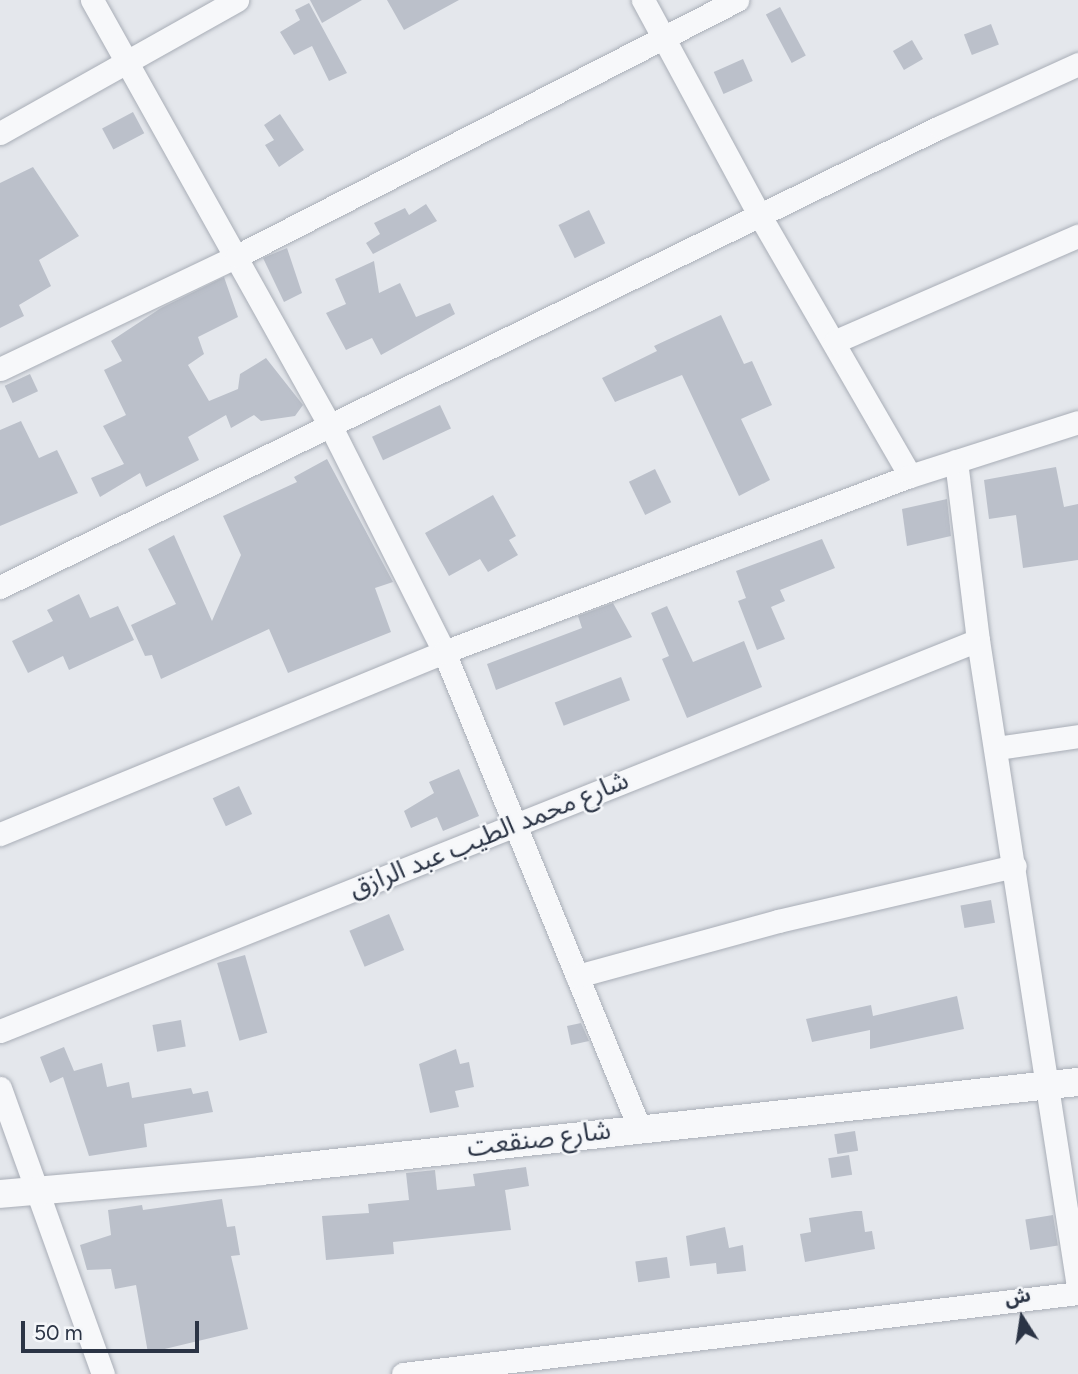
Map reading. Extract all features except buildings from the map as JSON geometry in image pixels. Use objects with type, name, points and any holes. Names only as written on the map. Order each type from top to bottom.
[{"type":"street","points":[[92,0],[331,427],[444,652],[639,1127]]},
{"type":"street","points":[[0,133],[237,0]]},
{"type":"street","points":[[643,0],[665,35],[760,216],[836,341],[910,476]]},
{"type":"street","points":[[0,369],[237,256],[737,0]]},
{"type":"street","points":[[0,587],[1078,64]]},
{"type":"street","points":[[836,341],[1078,236]]},
{"type":"street","points":[[0,834],[444,652],[910,476],[1078,422]]},
{"type":"street","points":[[403,1374],[561,1365],[1078,1290],[998,748],[978,640],[956,461]]},
{"type":"street","name":"شارع محمد الطيب عبد الرازق","points":[[0,1031],[978,640]]},
{"type":"street","points":[[998,748],[1078,736]]},
{"type":"street","points":[[577,976],[778,921],[1015,866]]},
{"type":"street","name":"شارع صنقعت","points":[[0,1194],[261,1171],[639,1127],[1078,1082]]},
{"type":"street","points":[[0,1088],[103,1374]]}]
